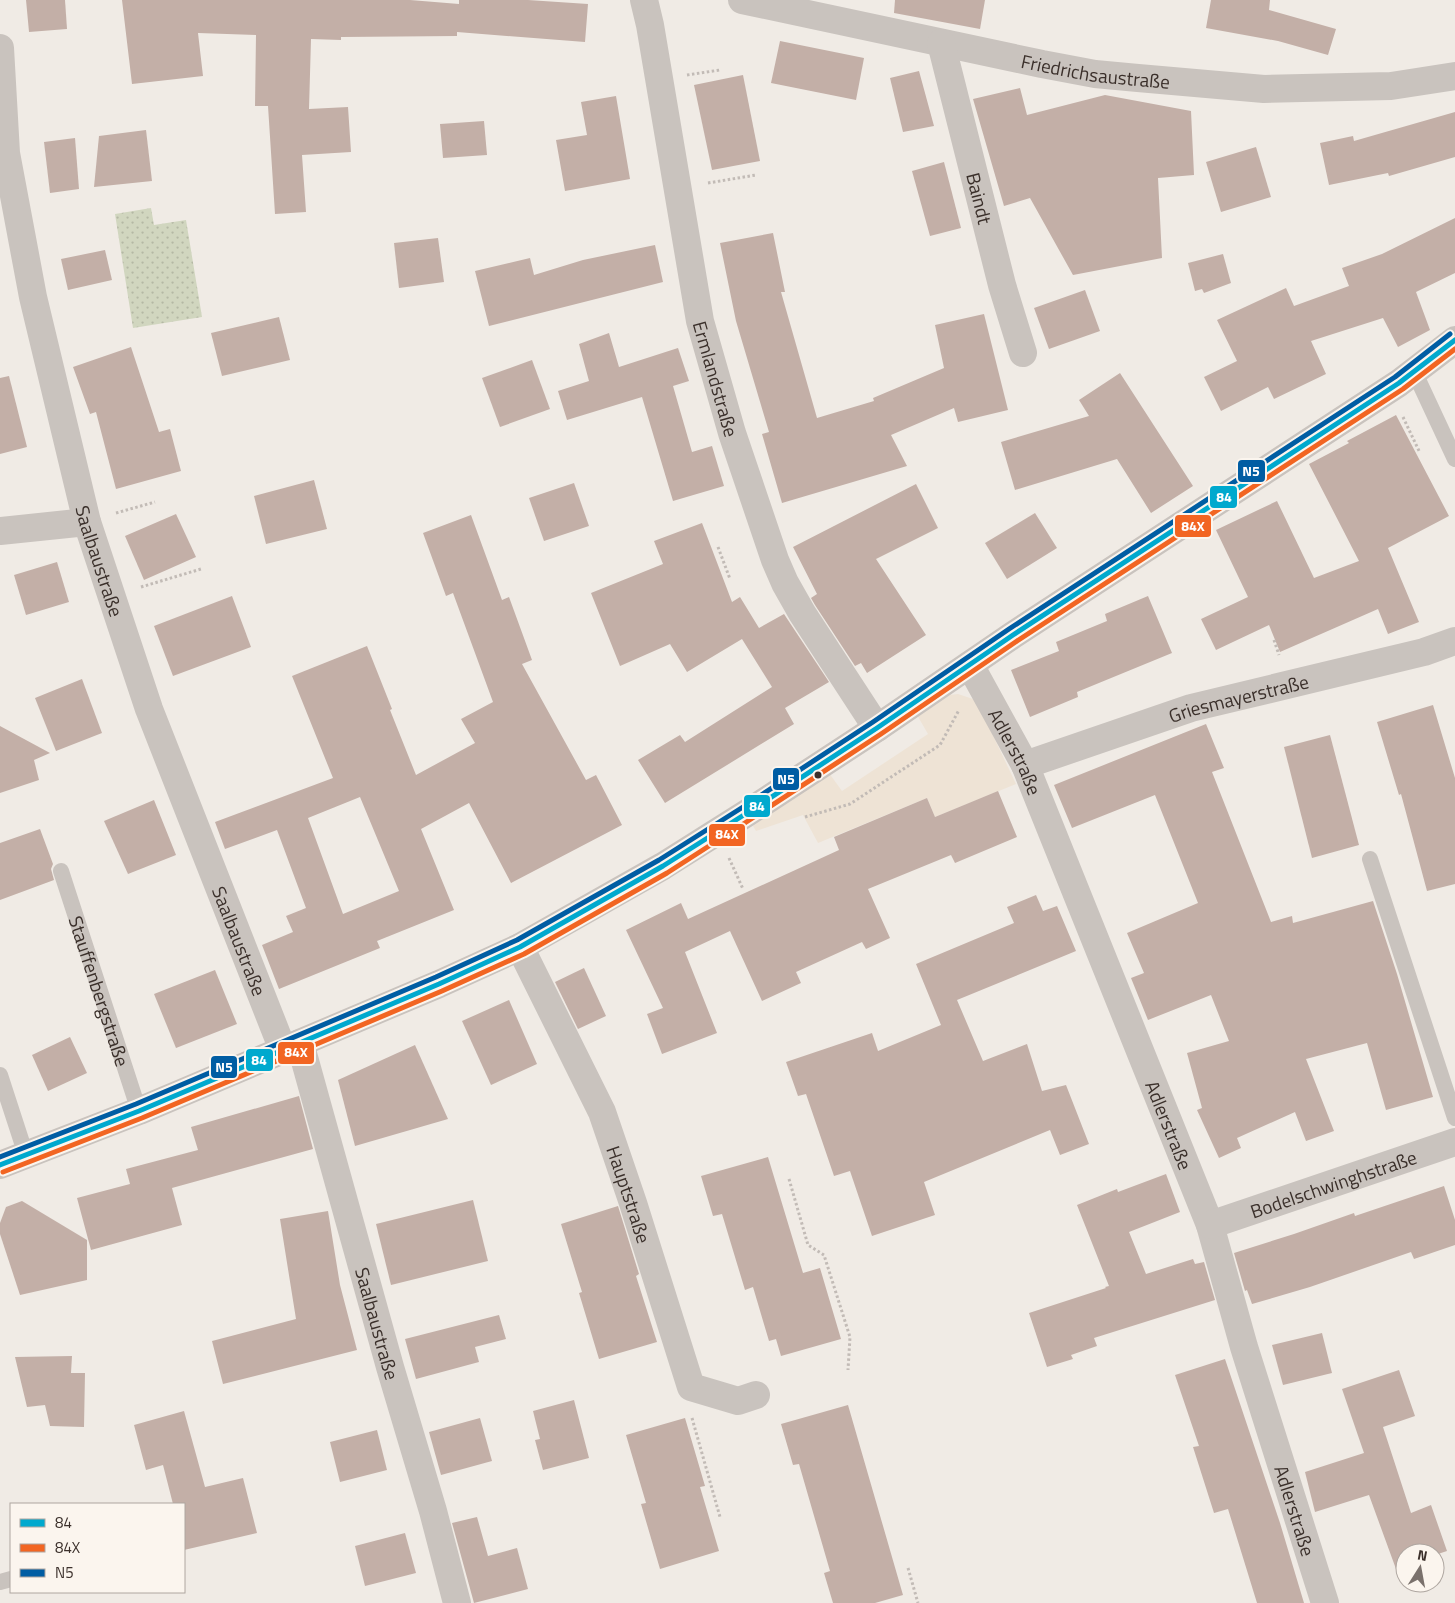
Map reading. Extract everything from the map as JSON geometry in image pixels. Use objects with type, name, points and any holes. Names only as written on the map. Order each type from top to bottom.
[{"type":"street","name":"Ermlandstraße","points":[[644,0],[650,25],[700,321],[732,434],[785,584],[877,728]]},
{"type":"street","name":"Friedrichsaustraße","points":[[742,0],[1095,74],[1264,88],[1391,86],[1455,76]]},
{"type":"street","name":"Baindt","points":[[942,43],[1002,285],[1023,354]]},
{"type":"street","name":"Saalbaustraße","points":[[0,48],[6,153],[24,252],[87,522],[149,709],[291,1046],[388,1358],[433,1511],[457,1603]]},
{"type":"street","points":[[0,1165],[139,1111],[439,984],[520,947],[685,853],[877,728],[1013,635],[1356,411],[1455,340]]},
{"type":"street","points":[[0,531],[87,522]]},
{"type":"street","name":"Griesmayerstraße","points":[[1025,765],[1191,708],[1424,652],[1455,641]]},
{"type":"street","name":"Adlerstraße","points":[[970,665],[1025,765],[1210,1225],[1244,1347],[1325,1603]]},
{"type":"street","name":"Hauptstraße","points":[[520,947],[602,1112],[691,1387]]},
{"type":"street","name":"Bodelschwinghstraße","points":[[1210,1225],[1455,1142]]},
{"type":"street","points":[[691,1387],[738,1402],[756,1395]]},
{"type":"lane","points":[[1414,371],[1455,459]]},
{"type":"lane","points":[[1370,859],[1455,1118]]},
{"type":"lane","name":"Stauffenbergstraße","points":[[62,871],[139,1111]]},
{"type":"lane","points":[[0,1075],[26,1155]]},
{"type":"path","points":[[678,189],[756,175]]},
{"type":"path","points":[[1399,409],[1420,453]]},
{"type":"path","points":[[87,522],[155,502]]},
{"type":"path","points":[[718,547],[730,579]]},
{"type":"path","points":[[111,595],[201,569]]},
{"type":"path","points":[[805,817],[850,804],[940,746],[962,704]]},
{"type":"path","points":[[728,857],[743,889]]},
{"type":"path","points":[[788,1179],[808,1245],[824,1255],[850,1337],[848,1370]]},
{"type":"path","points":[[691,1387],[692,1422],[720,1517]]},
{"type":"path","points":[[908,1568],[918,1603]]},
{"type":"green space","points":[[151,208],[154,225],[186,220],[202,317],[133,328],[115,214]]},
{"type":"shaded area","points":[[958,694],[973,699],[980,708],[1016,784],[935,817],[927,798],[818,843],[803,815],[756,831],[753,826],[829,773],[842,791],[928,734],[917,715],[950,695]]},
{"type":"building","points":[[26,0],[65,0],[67,29],[29,32]]},
{"type":"building","points":[[122,0],[410,0],[459,4],[459,0],[528,0],[588,4],[585,42],[457,32],[457,36],[341,37],[341,40],[311,39],[309,109],[348,107],[351,152],[302,155],[306,212],[275,214],[268,106],[255,106],[256,35],[198,33],[203,76],[132,84]]},
{"type":"building","points":[[895,0],[985,0],[980,29],[894,13]]},
{"type":"building","points":[[1211,0],[1270,0],[1269,10],[1336,29],[1328,55],[1278,41],[1206,28]]},
{"type":"building","points":[[780,41],[864,58],[856,100],[771,83]]},
{"type":"building","points":[[919,71],[934,126],[903,132],[890,78]]},
{"type":"building","points":[[743,75],[760,161],[712,170],[694,85]]},
{"type":"building","points":[[1020,88],[1027,115],[1105,95],[1191,111],[1194,175],[1158,178],[1162,258],[1073,275],[1030,198],[1004,206],[973,99]]},
{"type":"building","points":[[616,96],[630,179],[565,191],[556,140],[587,135],[581,102]]},
{"type":"building","points":[[1455,112],[1455,157],[1389,176],[1388,173],[1329,185],[1320,143],[1353,136],[1354,141]]},
{"type":"building","points":[[484,121],[487,155],[443,158],[440,124]]},
{"type":"building","points":[[146,130],[152,181],[94,187],[99,136]]},
{"type":"building","points":[[75,138],[79,189],[50,193],[44,142]]},
{"type":"building","points":[[1256,147],[1271,197],[1221,212],[1206,162]]},
{"type":"building","points":[[944,162],[961,228],[930,236],[912,171]]},
{"type":"building","points":[[1455,218],[1455,273],[1416,292],[1430,330],[1398,347],[1383,318],[1311,341],[1326,374],[1274,399],[1268,387],[1221,411],[1204,377],[1237,361],[1217,320],[1286,288],[1294,306],[1349,286],[1342,268],[1382,254]]},
{"type":"building","points":[[773,233],[785,292],[781,292],[817,418],[874,401],[873,398],[944,368],[935,325],[984,314],[1008,410],[958,422],[954,408],[891,435],[907,466],[782,503],[762,434],[769,432],[736,321],[720,243]]},
{"type":"building","points":[[438,238],[444,282],[399,288],[394,243]]},
{"type":"building","points":[[655,245],[663,282],[489,326],[475,271],[530,258],[534,275],[583,260]]},
{"type":"building","points":[[105,250],[112,280],[68,290],[61,259]]},
{"type":"building","points":[[1223,254],[1231,283],[1204,293],[1202,289],[1195,291],[1188,263]]},
{"type":"building","points":[[1085,290],[1100,331],[1049,349],[1034,308]]},
{"type":"building","points":[[279,317],[290,360],[222,376],[211,333]]},
{"type":"building","points":[[609,333],[619,367],[678,348],[689,381],[673,386],[692,452],[712,446],[724,486],[673,501],[642,397],[567,420],[558,391],[589,381],[579,344]]},
{"type":"building","points":[[131,347],[159,432],[170,429],[181,471],[116,489],[96,412],[90,414],[73,367]]},
{"type":"building","points":[[532,360],[550,409],[500,427],[482,378]]},
{"type":"building","points":[[1120,373],[1193,486],[1151,513],[1117,459],[1015,490],[1001,442],[1089,416],[1079,400]]},
{"type":"building","points":[[9,376],[27,447],[0,454],[0,378]]},
{"type":"building","points":[[1396,415],[1449,516],[1388,548],[1419,622],[1388,634],[1378,609],[1280,652],[1269,625],[1216,650],[1201,619],[1248,597],[1216,530],[1277,501],[1314,578],[1359,561],[1309,464]]},
{"type":"building","points":[[314,480],[327,529],[266,544],[254,496]]},
{"type":"building","points":[[574,483],[589,526],[544,541],[529,498]]},
{"type":"building","points":[[916,484],[938,528],[876,559],[926,635],[867,673],[861,663],[855,666],[815,605],[811,598],[817,594],[793,547]]},
{"type":"building","points":[[1035,513],[1057,548],[1007,579],[985,543]]},
{"type":"building","points":[[176,514],[196,557],[144,580],[125,536]]},
{"type":"building","points":[[471,515],[502,600],[509,597],[532,660],[522,664],[586,780],[596,775],[622,825],[511,883],[469,803],[421,829],[454,910],[377,941],[380,948],[279,989],[262,945],[293,932],[286,916],[306,908],[277,830],[225,849],[215,822],[333,778],[292,676],[367,646],[416,775],[475,743],[461,719],[493,702],[453,593],[446,596],[423,533]],"holes":[[[360,797],[399,891],[343,914],[308,818]]]},
{"type":"building","points":[[702,523],[732,602],[740,597],[759,628],[784,614],[829,682],[785,708],[794,724],[665,803],[638,760],[680,735],[685,742],[772,687],[742,639],[687,672],[670,644],[620,666],[591,593],[663,564],[654,541]]},
{"type":"building","points":[[57,562],[69,602],[26,615],[14,575]]},
{"type":"building","points":[[232,596],[251,647],[173,676],[154,626]]},
{"type":"building","points":[[1148,596],[1172,653],[1077,692],[1078,697],[1030,717],[1011,670],[1059,651],[1056,642],[1107,621],[1105,614]]},
{"type":"building","points":[[82,679],[102,733],[56,751],[35,698]]},
{"type":"building","points":[[1433,705],[1455,778],[1455,884],[1427,891],[1401,794],[1399,795],[1377,722]]},
{"type":"building","points":[[1206,724],[1224,768],[1212,772],[1271,922],[1292,916],[1293,923],[1373,901],[1397,974],[1433,1097],[1386,1110],[1367,1043],[1306,1059],[1334,1131],[1306,1141],[1295,1112],[1237,1138],[1241,1148],[1219,1158],[1197,1110],[1202,1108],[1187,1053],[1229,1041],[1211,995],[1148,1020],[1131,978],[1144,973],[1127,933],[1198,903],[1155,795],[1072,828],[1054,785]]},
{"type":"building","points":[[0,726],[50,753],[34,760],[39,780],[0,793]]},
{"type":"building","points":[[1330,735],[1359,845],[1312,858],[1284,747]]},
{"type":"building","points":[[998,791],[1017,837],[955,863],[951,855],[868,889],[890,938],[866,949],[862,942],[796,972],[801,983],[762,1001],[730,931],[685,952],[717,1033],[662,1054],[647,1014],[663,1008],[626,930],[681,903],[688,919],[839,850],[834,837],[927,798],[935,817]]},
{"type":"building","points":[[154,800],[176,855],[128,874],[104,821]]},
{"type":"building","points":[[40,829],[53,864],[51,869],[54,880],[0,900],[0,843]]},
{"type":"building","points":[[1036,895],[1043,911],[1057,906],[1076,951],[957,1000],[983,1061],[1027,1044],[1042,1091],[1066,1085],[1089,1144],[1060,1155],[1050,1130],[924,1182],[935,1215],[872,1236],[850,1171],[834,1176],[806,1094],[798,1096],[786,1062],[872,1033],[878,1051],[941,1025],[916,964],[1014,923],[1007,907]]},
{"type":"building","points":[[584,968],[606,1016],[578,1029],[555,982]]},
{"type":"building","points":[[215,970],[237,1024],[176,1048],[154,994]]},
{"type":"building","points":[[509,1000],[537,1064],[491,1085],[462,1021]]},
{"type":"building","points":[[70,1037],[87,1073],[48,1091],[32,1055]]},
{"type":"building","points":[[415,1045],[448,1119],[355,1146],[338,1080]]},
{"type":"building","points":[[299,1096],[313,1149],[172,1188],[182,1225],[91,1250],[77,1198],[130,1184],[126,1169],[198,1150],[191,1127]]},
{"type":"building","points":[[768,1157],[803,1273],[820,1268],[841,1339],[781,1356],[776,1339],[769,1341],[753,1287],[745,1290],[722,1214],[713,1216],[701,1176]]},
{"type":"building","points":[[1166,1174],[1180,1212],[1129,1232],[1146,1274],[1193,1259],[1195,1264],[1204,1262],[1215,1300],[1094,1338],[1097,1346],[1071,1355],[1073,1359],[1047,1367],[1029,1313],[1109,1286],[1077,1205],[1117,1189],[1118,1192]]},
{"type":"building","points":[[1444,1186],[1455,1220],[1455,1245],[1414,1259],[1411,1252],[1310,1287],[1252,1304],[1247,1290],[1245,1291],[1234,1253],[1354,1213],[1355,1216]]},
{"type":"building","points":[[473,1200],[488,1261],[391,1285],[376,1224]]},
{"type":"building","points":[[22,1201],[87,1240],[87,1280],[20,1295],[0,1234],[0,1223],[6,1207]]},
{"type":"building","points":[[618,1206],[639,1274],[636,1276],[657,1342],[599,1359],[579,1293],[582,1292],[561,1224]]},
{"type":"building","points":[[328,1211],[340,1285],[357,1350],[223,1384],[212,1341],[296,1319],[280,1219]]},
{"type":"building","points":[[499,1315],[506,1339],[475,1347],[479,1362],[416,1379],[405,1339]]},
{"type":"building","points":[[1322,1333],[1332,1373],[1283,1385],[1272,1345]]},
{"type":"building","points":[[72,1356],[71,1373],[85,1373],[84,1427],[50,1426],[45,1405],[27,1407],[15,1357]]},
{"type":"building","points":[[1225,1359],[1280,1523],[1304,1603],[1257,1603],[1228,1509],[1214,1513],[1193,1447],[1199,1446],[1175,1375]]},
{"type":"building","points":[[1399,1370],[1415,1416],[1383,1427],[1411,1513],[1431,1505],[1444,1543],[1395,1543],[1395,1566],[1369,1495],[1315,1512],[1305,1472],[1364,1453],[1342,1389]]},
{"type":"building","points":[[574,1400],[589,1458],[543,1470],[535,1440],[540,1439],[533,1411]]},
{"type":"building","points":[[848,1405],[903,1595],[875,1603],[833,1603],[824,1573],[830,1571],[799,1464],[793,1465],[781,1424]]},
{"type":"building","points":[[184,1411],[205,1487],[243,1478],[257,1533],[185,1550],[185,1503],[173,1503],[163,1465],[146,1470],[134,1425]]},
{"type":"building","points":[[480,1418],[492,1461],[441,1475],[429,1432]]},
{"type":"building","points":[[685,1418],[705,1486],[700,1487],[719,1551],[660,1569],[641,1504],[646,1503],[626,1435]]},
{"type":"building","points":[[377,1430],[387,1470],[340,1482],[330,1442]]},
{"type":"building","points":[[477,1517],[488,1556],[517,1548],[528,1589],[474,1603],[452,1523]]},
{"type":"building","points":[[405,1533],[416,1573],[365,1586],[355,1546]]},
{"type":"transit line","name":"N5","points":[[0,1157],[136,1104],[436,977],[517,940],[659,860],[873,722],[1009,629],[1395,377],[1450,334]]},
{"type":"transit line","name":"84","points":[[0,1165],[139,1111],[439,984],[520,947],[663,866],[877,728],[1013,635],[1399,383],[1455,340]]},
{"type":"transit line","name":"84X","points":[[3,1172],[142,1118],[442,991],[524,954],[667,873],[881,734],[1017,641],[1403,389],[1455,349]]}]
